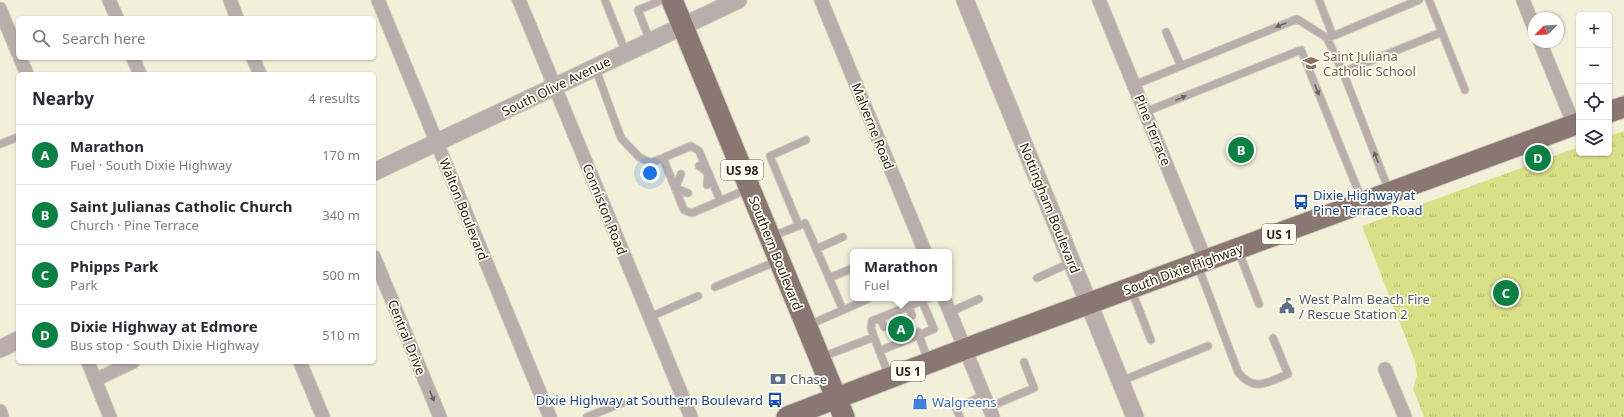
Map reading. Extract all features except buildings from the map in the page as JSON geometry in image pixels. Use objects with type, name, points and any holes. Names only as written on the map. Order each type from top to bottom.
[{"type":"main road","name":"Southern Boulevard","points":[[672,0],[844,417]]},
{"type":"main road","points":[[1612,111],[1624,107]]},
{"type":"main road","name":"South Dixie Highway","points":[[795,416],[836,398],[965,349],[1576,124]]},
{"type":"street","points":[[109,0],[116,16]]},
{"type":"street","points":[[230,0],[236,16]]},
{"type":"street","name":"Walton Boulevard","points":[[378,0],[550,417]]},
{"type":"street","name":"Conniston Road","points":[[519,0],[691,417]]},
{"type":"street","name":"Malverne Road","points":[[821,0],[924,249]]},
{"type":"street","name":"Nottingham Boulevard","points":[[965,0],[1135,417]]},
{"type":"street","name":"Pine Terrace","points":[[1099,0],[1145,112],[1202,262]]},
{"type":"street","points":[[1523,0],[1528,13]]},
{"type":"street","name":"South Olive Avenue","points":[[376,171],[735,1]]},
{"type":"street","points":[[0,9],[16,48]]},
{"type":"street","points":[[1543,48],[1576,122]]},
{"type":"street","points":[[21,60],[26,72]]},
{"type":"street","points":[[134,60],[139,72]]},
{"type":"street","points":[[254,60],[259,72]]},
{"type":"street","name":"Central Drive","points":[[376,261],[440,417]]},
{"type":"street","points":[[945,301],[989,406]]},
{"type":"street","points":[[0,349],[16,341]]},
{"type":"street","points":[[89,364],[110,417]]},
{"type":"street","points":[[95,380],[130,364]]},
{"type":"street","points":[[301,364],[322,417]]},
{"type":"street","points":[[1385,369],[1405,417]]},
{"type":"street","points":[[0,412],[2,417]]},
{"type":"lane","points":[[605,0],[626,53]]},
{"type":"lane","points":[[650,41],[638,10],[662,0]]},
{"type":"lane","points":[[1319,0],[1330,37],[1390,193]]},
{"type":"lane","points":[[1330,37],[1419,0]]},
{"type":"lane","points":[[1430,0],[1465,90]]},
{"type":"lane","points":[[1134,85],[1297,19],[1330,37]]},
{"type":"lane","points":[[1166,32],[1181,66]]},
{"type":"lane","points":[[1343,72],[1442,32]]},
{"type":"lane","points":[[1145,112],[1301,50],[1363,203]]},
{"type":"lane","points":[[595,67],[621,138],[639,157],[650,163],[691,146],[699,151],[720,200]]},
{"type":"lane","points":[[0,144],[16,138]]},
{"type":"lane","points":[[799,226],[770,156],[806,140]]},
{"type":"lane","points":[[664,158],[684,210],[692,213],[750,188]]},
{"type":"lane","points":[[699,166],[708,173]]},
{"type":"lane","points":[[707,185],[708,173]]},
{"type":"lane","points":[[676,188],[681,174]]},
{"type":"lane","points":[[676,188],[688,193]]},
{"type":"lane","points":[[770,238],[805,223],[843,310]]},
{"type":"lane","points":[[816,249],[843,237]]},
{"type":"lane","points":[[1237,249],[1259,304]]},
{"type":"lane","points":[[715,287],[779,260]]},
{"type":"lane","points":[[1037,278],[1073,262]]},
{"type":"lane","points":[[1202,262],[1238,372],[1243,380],[1253,385],[1288,374],[1273,338]]},
{"type":"lane","points":[[829,278],[850,269]]},
{"type":"lane","points":[[1131,288],[1151,340]]},
{"type":"lane","points":[[650,317],[698,296]]},
{"type":"lane","points":[[950,312],[979,299]]},
{"type":"lane","points":[[806,326],[863,301]]},
{"type":"lane","points":[[889,378],[871,328],[872,321],[921,301]]},
{"type":"lane","points":[[879,351],[890,344],[918,333],[934,329],[927,301]]},
{"type":"lane","points":[[909,306],[912,316]]},
{"type":"lane","points":[[880,318],[884,327]]},
{"type":"lane","points":[[918,333],[929,363]]},
{"type":"lane","points":[[820,358],[874,337]]},
{"type":"lane","points":[[1121,382],[1208,346]]},
{"type":"lane","points":[[960,417],[956,408],[989,406],[1034,388],[1024,362]]},
{"type":"lane","points":[[587,417],[602,414],[622,403]]},
{"type":"green space","points":[[1624,131],[1624,417],[1424,417],[1413,389],[1417,375],[1414,359],[1362,226],[1576,148],[1576,156],[1612,156],[1612,135]]},
{"type":"place","name":"Saint Juliana Catholic School","points":[[1311,63]]},
{"type":"place","name":"Saint Julianas Catholic Church","points":[[1241,150]]},
{"type":"place","name":"Dixie Highway at Edmore","points":[[1538,158]]},
{"type":"place","name":"Dixie Highway at Pine Terrace Road","points":[[1301,202]]},
{"type":"place","name":"Phipps Park","points":[[1506,293]]},
{"type":"place","name":"West Palm Beach Fire / Rescue Station 2","points":[[1287,306]]},
{"type":"place","name":"Marathon","points":[[901,329]]},
{"type":"place","name":"Chase","points":[[778,379]]},
{"type":"place","name":"Dixie Highway at Southern Boulevard","points":[[775,400]]},
{"type":"place","name":"Walgreens","points":[[920,402]]}]
